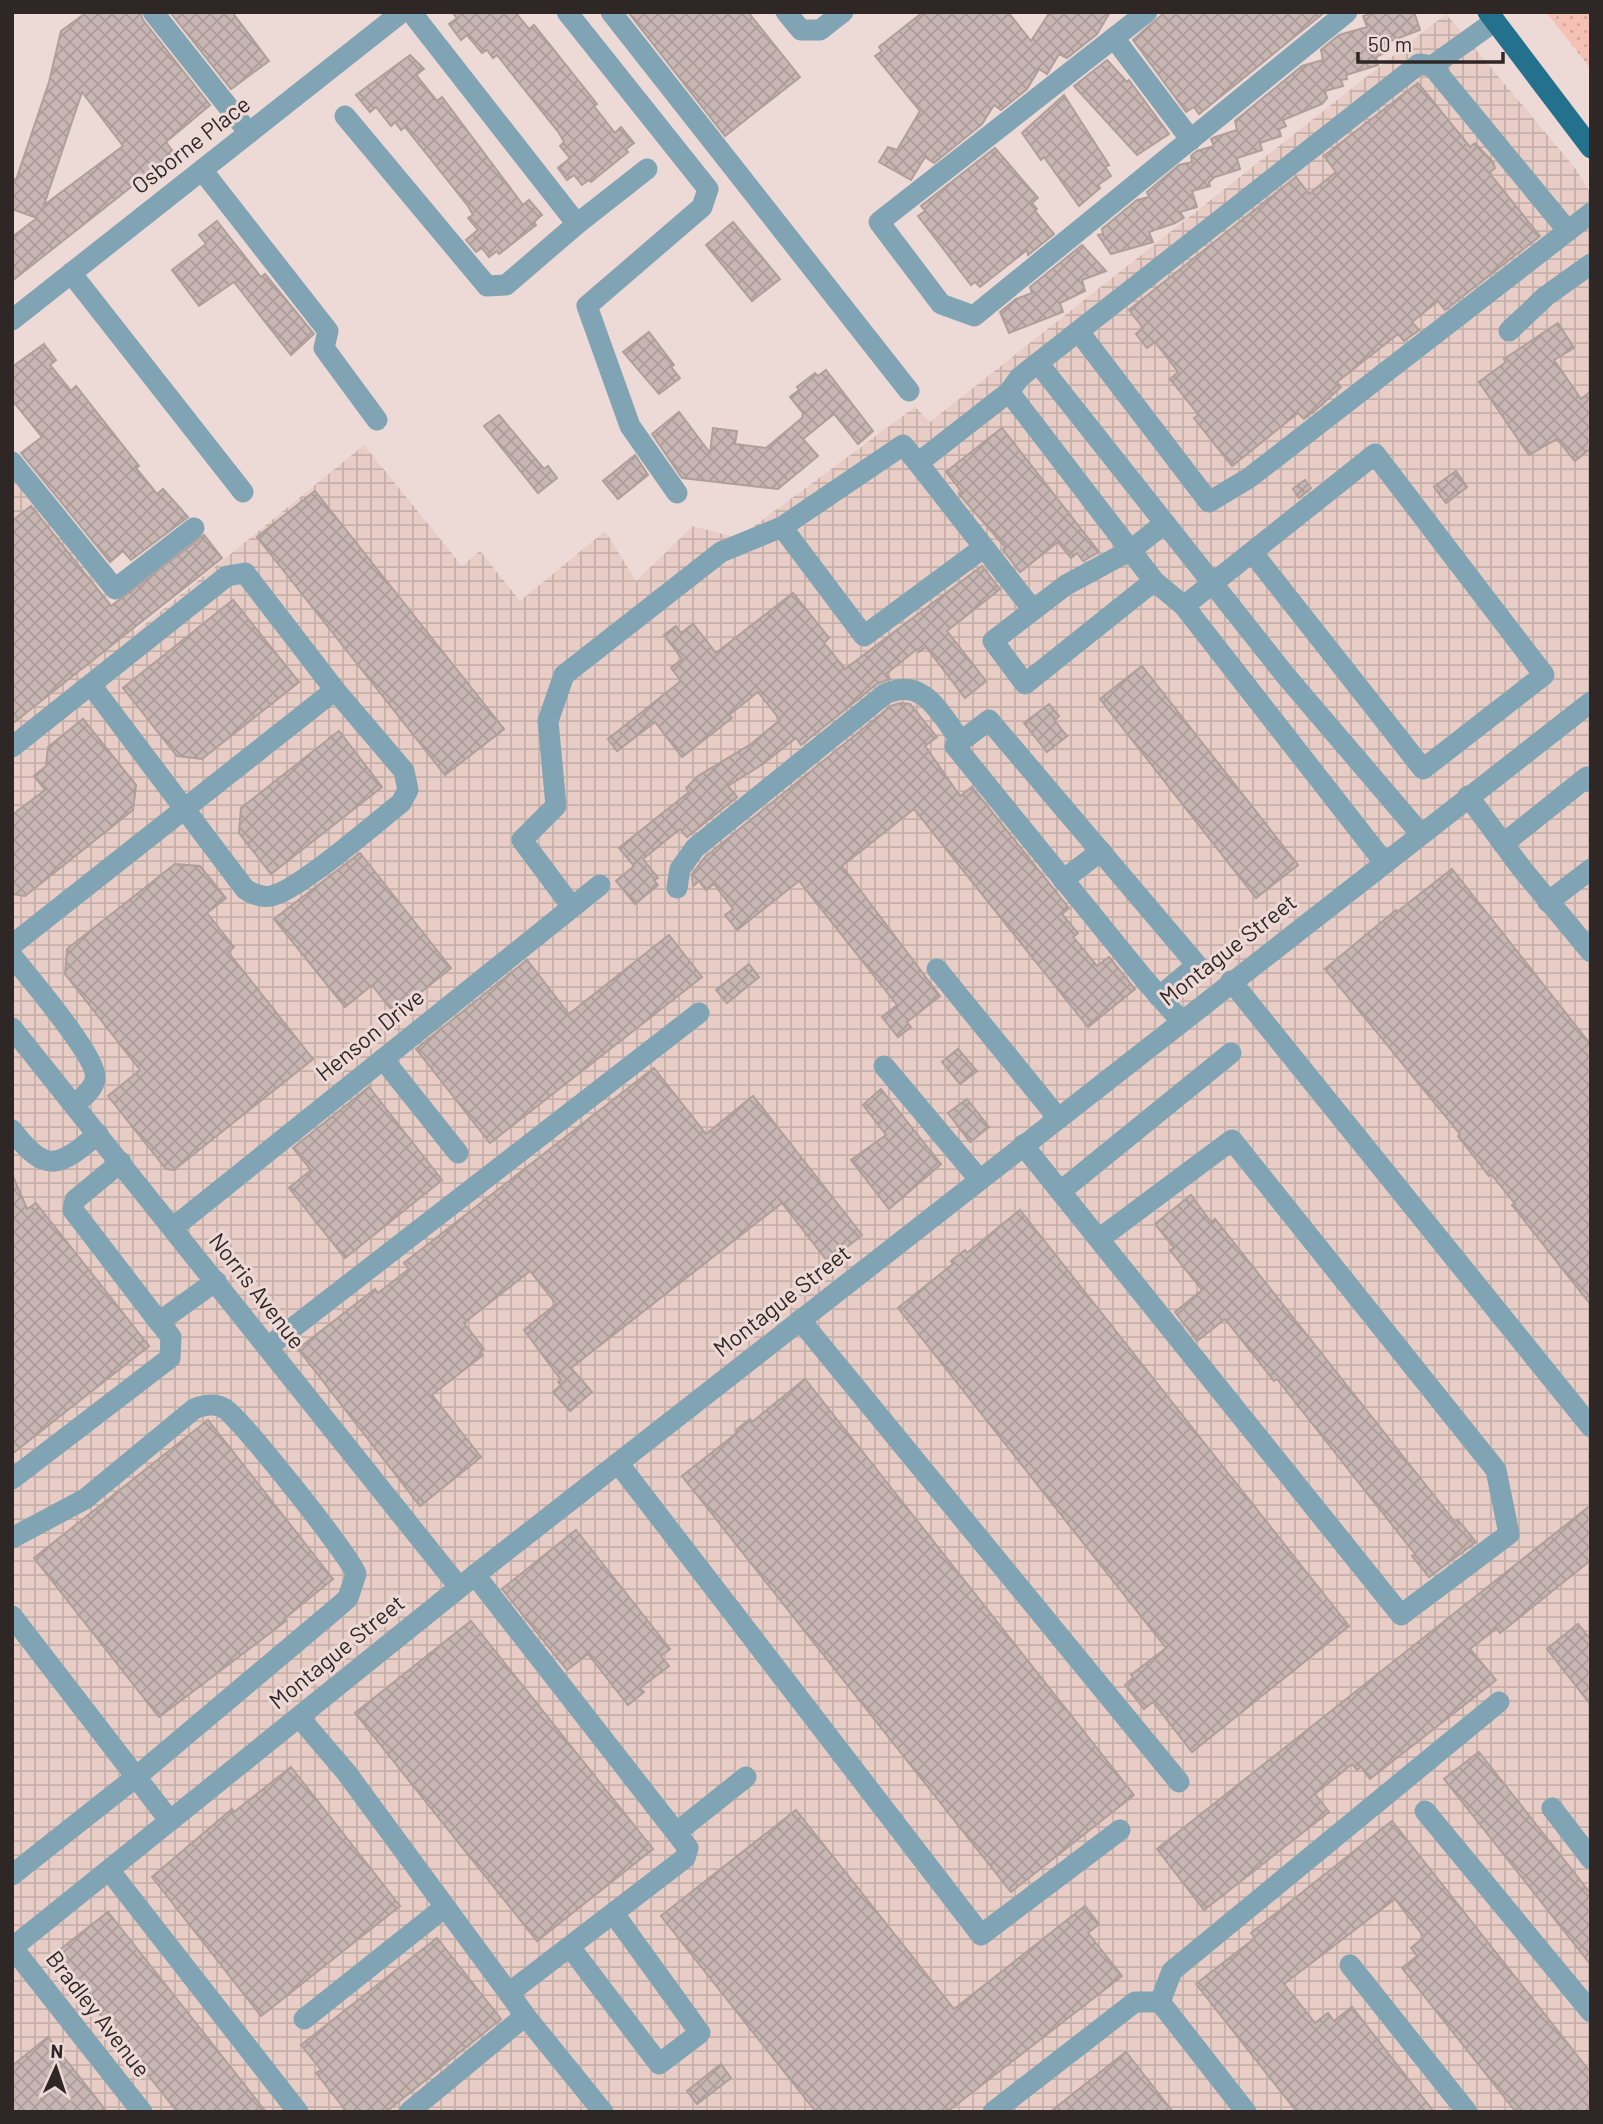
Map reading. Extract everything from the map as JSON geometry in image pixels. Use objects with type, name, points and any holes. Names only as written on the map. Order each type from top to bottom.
[{"type":"main road","points":[[1491,17],[1591,148]]},
{"type":"street","points":[[153,12],[249,133]]},
{"type":"street","name":"Osborne Place","points":[[12,320],[402,12]]},
{"type":"street","points":[[411,12],[577,224]]},
{"type":"street","points":[[567,12],[708,189],[702,207],[587,306],[630,426],[677,493]]},
{"type":"street","points":[[611,12],[909,391]]},
{"type":"street","points":[[786,12],[801,30],[820,30],[844,12]]},
{"type":"street","points":[[1147,12],[879,222],[941,303],[974,316],[1348,12]]},
{"type":"street","points":[[1432,66],[1491,17]]},
{"type":"street","points":[[1114,38],[1191,139]]},
{"type":"street","points":[[918,463],[1009,392],[1020,377],[1419,64],[1432,66],[1568,231]]},
{"type":"street","points":[[345,116],[487,286],[506,285],[647,169]]},
{"type":"street","points":[[202,170],[328,331],[324,348],[377,420]]},
{"type":"street","points":[[1079,332],[1209,502],[1249,478],[1591,213]]},
{"type":"street","points":[[1509,331],[1546,296],[1591,264]]},
{"type":"street","points":[[71,273],[243,492]]},
{"type":"street","points":[[1038,363],[1286,676],[1420,834]]},
{"type":"street","points":[[1009,392],[1154,581],[1184,606],[1384,862]]},
{"type":"street","points":[[572,907],[522,840],[556,806],[548,720],[564,675],[721,552],[782,527],[903,445],[1033,610]]},
{"type":"street","points":[[1184,606],[1375,454],[1544,675],[1423,769],[1252,552]]},
{"type":"street","points":[[12,462],[115,589],[194,528]]},
{"type":"street","points":[[1154,581],[1026,684],[993,641],[1066,585],[1130,550],[1165,523]]},
{"type":"street","points":[[782,527],[864,636],[983,548]]},
{"type":"street","points":[[12,747],[228,576],[245,573],[335,690],[404,771],[408,790],[401,803],[293,887],[271,896],[257,896],[245,889],[91,685]]},
{"type":"street","points":[[677,888],[680,869],[695,848],[885,694],[899,687],[928,697],[961,741]]},
{"type":"street","points":[[12,945],[335,690]]},
{"type":"street","name":"Montague Street","points":[[12,1948],[467,1581],[1591,702]]},
{"type":"street","points":[[1159,997],[1197,965],[989,720],[955,746],[1159,997],[1181,1021]]},
{"type":"street","points":[[1503,844],[1587,777],[1591,782]]},
{"type":"street","points":[[1468,796],[1548,902],[1591,952]]},
{"type":"street","points":[[1063,880],[1101,851]]},
{"type":"street","points":[[1548,902],[1591,869]]},
{"type":"street","name":"Henson Drive","points":[[174,1227],[600,885]]},
{"type":"street","points":[[12,956],[91,1060],[95,1081],[74,1105]]},
{"type":"street","points":[[937,969],[1058,1118]]},
{"type":"street","points":[[1231,981],[1591,1427]]},
{"type":"street","points":[[268,1347],[699,1013]]},
{"type":"street","name":"Norris Avenue","points":[[12,1028],[268,1347],[677,1832]]},
{"type":"street","points":[[1061,1191],[1231,1054]]},
{"type":"street","points":[[383,1059],[458,1153]]},
{"type":"street","points":[[884,1066],[979,1179]]},
{"type":"street","points":[[12,1130],[28,1151],[41,1161],[58,1162],[70,1157],[98,1134]]},
{"type":"street","points":[[1023,1145],[1401,1615],[1509,1534],[1496,1471],[1232,1140],[1099,1239]]},
{"type":"street","points":[[12,1479],[170,1358],[171,1337],[73,1210],[75,1200],[121,1162]]},
{"type":"street","points":[[159,1322],[216,1281]]},
{"type":"street","points":[[800,1320],[1179,1782]]},
{"type":"street","points":[[12,1538],[85,1499],[194,1409],[214,1405],[225,1409],[246,1431],[355,1570],[355,1583],[348,1598],[136,1777],[12,1875]]},
{"type":"street","points":[[618,1463],[981,1935],[1120,1830]]},
{"type":"street","points":[[12,1616],[170,1821]]},
{"type":"street","points":[[1160,2002],[1172,1971],[1499,1702]]},
{"type":"street","points":[[299,1717],[346,1772],[525,2016],[603,2112]]},
{"type":"street","points":[[509,1993],[685,1858],[688,1848],[677,1832],[746,1777]]},
{"type":"street","points":[[1552,1808],[1591,1859]]},
{"type":"street","points":[[1425,1811],[1591,2012]]},
{"type":"street","points":[[108,1870],[298,2112]]},
{"type":"street","points":[[304,2019],[445,1907]]},
{"type":"street","points":[[570,1947],[659,2064],[701,2033],[614,1914]]},
{"type":"street","name":"Bradley Avenue","points":[[12,1948],[142,2112]]},
{"type":"street","points":[[1350,1965],[1466,2112]]},
{"type":"street","points":[[993,2112],[1135,2001],[1160,2002],[1246,2112]]},
{"type":"street","points":[[410,2112],[525,2016]]},
{"type":"shaded area","points":[[1546,12],[1591,12],[1591,69]]},
{"type":"shaded area","points":[[1446,14],[1575,168],[1591,194],[1591,2112],[12,2112],[12,476],[135,632],[364,445],[462,566],[480,551],[520,601],[605,531],[636,581],[693,526],[738,538],[915,407],[930,422]]},
{"type":"building","points":[[87,12],[140,12],[143,20],[210,105],[166,142],[174,153],[12,281],[12,237],[37,218],[12,209],[12,178],[16,180],[49,82],[61,31]],"holes":[[[82,92],[123,146],[44,205]]]},
{"type":"building","points":[[170,12],[232,12],[269,61],[231,89]]},
{"type":"building","points":[[452,12],[515,12],[529,29],[534,25],[597,104],[594,106],[615,133],[621,127],[634,143],[626,149],[628,152],[591,182],[589,180],[582,185],[574,175],[567,180],[558,168],[570,158],[560,146],[564,142],[559,133],[497,55],[493,58],[487,50],[482,53],[467,35],[461,40],[449,24],[457,18]]},
{"type":"building","points":[[628,12],[748,12],[800,77],[725,136]]},
{"type":"building","points":[[923,12],[1008,12],[1031,41],[1050,12],[1110,12],[1097,34],[1067,58],[1059,54],[1047,74],[1039,69],[1027,89],[1001,110],[994,105],[982,124],[934,163],[925,157],[911,180],[879,162],[888,147],[897,150],[920,111],[875,56],[882,51],[879,47]]},
{"type":"building","points":[[1165,12],[1325,12],[1199,114],[1194,107],[1186,112],[1133,40]]},
{"type":"building","points":[[1374,12],[1414,12],[1420,30],[1388,42],[1390,50],[1376,57],[1378,65],[1346,75],[1347,79],[1341,80],[1343,86],[1325,91],[1327,98],[1322,104],[1283,120],[1286,126],[1279,129],[1281,136],[1260,143],[1262,150],[1237,158],[1240,169],[1215,177],[1209,182],[1210,186],[1192,191],[1197,207],[1180,212],[1184,218],[1175,223],[1149,232],[1153,242],[1111,254],[1098,235],[1103,234],[1102,229],[1137,200],[1149,197],[1147,192],[1179,165],[1192,162],[1191,156],[1197,151],[1214,146],[1211,139],[1237,130],[1235,121],[1302,66],[1323,60],[1321,50],[1339,35],[1367,27],[1363,16]]},
{"type":"building","points":[[410,55],[424,69],[416,75],[437,101],[442,97],[523,205],[529,200],[542,215],[534,222],[536,225],[499,254],[497,251],[489,257],[482,248],[476,252],[466,240],[478,230],[468,218],[473,215],[468,206],[405,127],[401,130],[395,122],[391,126],[376,107],[370,112],[356,95]]},
{"type":"building","points":[[1107,60],[1127,82],[1129,80],[1169,134],[1137,155],[1074,86]]},
{"type":"building","points":[[1418,83],[1470,147],[1475,143],[1493,162],[1495,168],[1489,173],[1540,236],[1445,310],[1438,301],[1412,322],[1419,330],[1404,341],[1398,334],[1337,382],[1341,387],[1318,408],[1304,419],[1298,413],[1232,466],[1194,418],[1199,415],[1170,379],[1178,372],[1155,342],[1147,348],[1136,334],[1143,328],[1129,310],[1296,177],[1309,194],[1336,172],[1324,156]]},
{"type":"building","points":[[1064,95],[1109,165],[1105,167],[1111,176],[1098,185],[1100,188],[1079,206],[1044,157],[1041,160],[1022,133]]},
{"type":"building","points":[[995,148],[1038,198],[1032,203],[1037,209],[1035,211],[1054,234],[1028,255],[1027,250],[980,287],[975,282],[971,285],[918,216],[925,211],[921,206]]},
{"type":"building","points":[[217,221],[261,277],[265,274],[314,334],[291,355],[234,282],[199,306],[172,270],[206,244],[199,235]]},
{"type":"building","points":[[733,222],[780,279],[752,301],[706,245]]},
{"type":"building","points":[[1082,245],[1106,271],[1082,280],[1085,291],[1060,303],[1063,312],[1009,333],[1000,312],[1016,299],[1032,293],[1030,287]]},
{"type":"building","points":[[1558,323],[1574,348],[1554,360],[1581,399],[1591,391],[1591,448],[1575,461],[1557,439],[1529,455],[1479,382],[1506,362],[1504,359]]},
{"type":"building","points":[[649,332],[674,365],[671,367],[680,378],[659,394],[623,352]]},
{"type":"building","points":[[44,344],[56,360],[50,365],[71,391],[76,386],[139,466],[136,468],[157,494],[163,489],[188,517],[131,560],[123,551],[110,562],[21,453],[42,437],[12,400],[12,367]]},
{"type":"building","points":[[826,370],[873,431],[858,444],[834,414],[803,439],[818,456],[778,489],[682,478],[652,434],[679,412],[710,453],[713,428],[737,431],[735,444],[766,448],[802,418],[803,413],[790,397],[799,390],[797,387],[815,373],[818,376]]},
{"type":"building","points":[[499,415],[544,469],[548,466],[557,478],[538,493],[484,426]]},
{"type":"building","points":[[1002,428],[1099,552],[1083,561],[1077,553],[1071,558],[1058,542],[1020,572],[1003,550],[1005,547],[959,494],[962,492],[946,472]]},
{"type":"building","points":[[635,455],[648,475],[618,499],[603,481]]},
{"type":"building","points":[[1456,471],[1467,487],[1446,503],[1434,487]]},
{"type":"building","points":[[1305,480],[1311,488],[1299,498],[1293,489]]},
{"type":"building","points":[[315,491],[504,729],[445,775],[257,537]]},
{"type":"building","points":[[31,506],[111,606],[204,535],[222,558],[12,724],[12,521]]},
{"type":"building","points":[[982,566],[1000,589],[947,631],[986,681],[965,698],[926,647],[919,652],[917,649],[886,674],[890,679],[877,684],[801,745],[796,738],[763,764],[728,786],[737,797],[687,837],[680,829],[643,859],[658,878],[654,880],[658,885],[635,904],[616,881],[634,866],[619,848],[689,792],[686,788],[698,776],[751,744],[780,720],[758,692],[729,715],[732,718],[682,757],[655,722],[617,751],[608,739],[681,681],[671,668],[682,659],[664,635],[676,626],[681,633],[693,624],[716,653],[793,593],[829,638],[824,643],[845,669]]},
{"type":"building","points":[[233,600],[299,682],[202,759],[177,756],[123,688]]},
{"type":"building","points":[[1142,666],[1298,865],[1256,898],[1100,699]]},
{"type":"building","points":[[910,704],[937,737],[925,746],[960,796],[972,787],[1069,908],[1062,914],[1078,933],[1073,937],[1097,966],[1109,957],[1135,989],[1088,1027],[914,809],[842,866],[940,996],[907,1022],[911,1027],[898,1037],[882,1017],[897,1005],[799,881],[737,930],[725,915],[733,909],[714,884],[706,890],[699,881],[693,886],[692,874],[705,857],[891,706]]},
{"type":"building","points":[[1049,704],[1059,716],[1054,720],[1067,736],[1047,752],[1024,723]]},
{"type":"building","points":[[83,719],[136,785],[133,810],[25,896],[12,894],[12,815],[45,790],[34,776],[46,766],[48,747]]},
{"type":"building","points":[[339,731],[382,787],[271,874],[239,833],[241,808]]},
{"type":"building","points":[[360,853],[451,968],[400,1009],[390,1008],[372,985],[345,1007],[274,919]]},
{"type":"building","points":[[175,864],[200,866],[226,898],[207,913],[234,947],[228,952],[313,1059],[174,1170],[166,1169],[108,1096],[140,1070],[65,974],[67,949]]},
{"type":"building","points":[[1452,869],[1591,1045],[1591,1305],[1512,1205],[1515,1204],[1458,1136],[1460,1134],[1325,969],[1396,910],[1397,912]]},
{"type":"building","points":[[669,935],[702,977],[490,1143],[416,1049],[527,960],[569,1014]]},
{"type":"building","points":[[749,964],[759,977],[727,1003],[716,990]]},
{"type":"building","points":[[958,1049],[977,1071],[960,1084],[942,1062]]},
{"type":"building","points":[[654,1068],[706,1134],[753,1096],[862,1235],[828,1262],[782,1203],[571,1368],[592,1392],[570,1411],[553,1392],[561,1385],[558,1382],[561,1380],[524,1330],[556,1304],[530,1271],[464,1323],[484,1349],[480,1352],[483,1355],[432,1395],[481,1457],[420,1506],[298,1349],[375,1289],[378,1293],[409,1269],[404,1263]]},
{"type":"building","points":[[369,1087],[442,1180],[345,1258],[289,1188],[311,1170],[293,1148]]},
{"type":"building","points":[[881,1089],[941,1164],[889,1209],[851,1160],[886,1135],[863,1105]]},
{"type":"building","points":[[967,1099],[989,1127],[970,1142],[948,1113]]},
{"type":"building","points":[[12,1174],[27,1209],[36,1203],[149,1346],[12,1454]]},
{"type":"building","points":[[1191,1195],[1211,1222],[1215,1219],[1455,1522],[1458,1520],[1476,1542],[1429,1577],[1412,1556],[1415,1554],[1277,1379],[1274,1381],[1225,1319],[1197,1341],[1175,1312],[1202,1290],[1170,1250],[1174,1248],[1155,1224]]},
{"type":"building","points":[[1020,1210],[1349,1626],[1192,1752],[1153,1702],[1144,1709],[1125,1685],[1133,1678],[1131,1675],[1166,1648],[898,1308],[953,1264],[951,1261],[965,1250],[967,1253]]},
{"type":"building","points":[[805,1379],[1134,1795],[1011,1892],[682,1476],[738,1432],[736,1430],[750,1419],[752,1422]]},
{"type":"building","points":[[208,1420],[333,1579],[284,1619],[286,1621],[159,1717],[34,1558]]},
{"type":"building","points":[[1591,1505],[1591,1560],[1500,1633],[1497,1628],[1470,1649],[1496,1680],[1370,1779],[1361,1767],[1357,1770],[1352,1764],[1315,1794],[1329,1812],[1204,1910],[1157,1849]]},
{"type":"building","points":[[576,1530],[670,1649],[661,1656],[669,1666],[640,1688],[644,1692],[628,1705],[588,1654],[567,1670],[502,1589]]},
{"type":"building","points":[[471,1621],[653,1849],[537,1941],[355,1713]]},
{"type":"building","points":[[1578,1624],[1591,1640],[1591,1705],[1547,1649]]},
{"type":"building","points":[[1479,1752],[1591,1894],[1591,1965],[1444,1779]]},
{"type":"building","points":[[291,1767],[400,1906],[261,2016],[152,1877],[232,1809],[234,1812]]},
{"type":"building","points":[[796,1810],[954,2009],[1085,1906],[1099,1924],[1088,1933],[1122,1976],[947,2112],[816,2112],[661,1916]]},
{"type":"building","points":[[1392,1821],[1591,2073],[1591,2112],[1516,2112],[1402,1968],[1417,1956],[1411,1948],[1424,1937],[1395,1899],[1284,1984],[1315,2023],[1328,2013],[1334,2021],[1352,2007],[1434,2112],[1297,2112],[1196,1984],[1255,1938],[1251,1933]]},
{"type":"building","points":[[108,1912],[266,2112],[177,2112],[53,1955]]},
{"type":"building","points":[[437,1938],[501,2019],[386,2112],[347,2112],[316,2073],[321,2070],[301,2045]]},
{"type":"building","points":[[48,2037],[107,2112],[12,2112],[12,2066]]},
{"type":"building","points":[[1126,2052],[1173,2112],[1050,2112]]},
{"type":"building","points":[[721,2064],[731,2078],[697,2104],[687,2091]]}]
